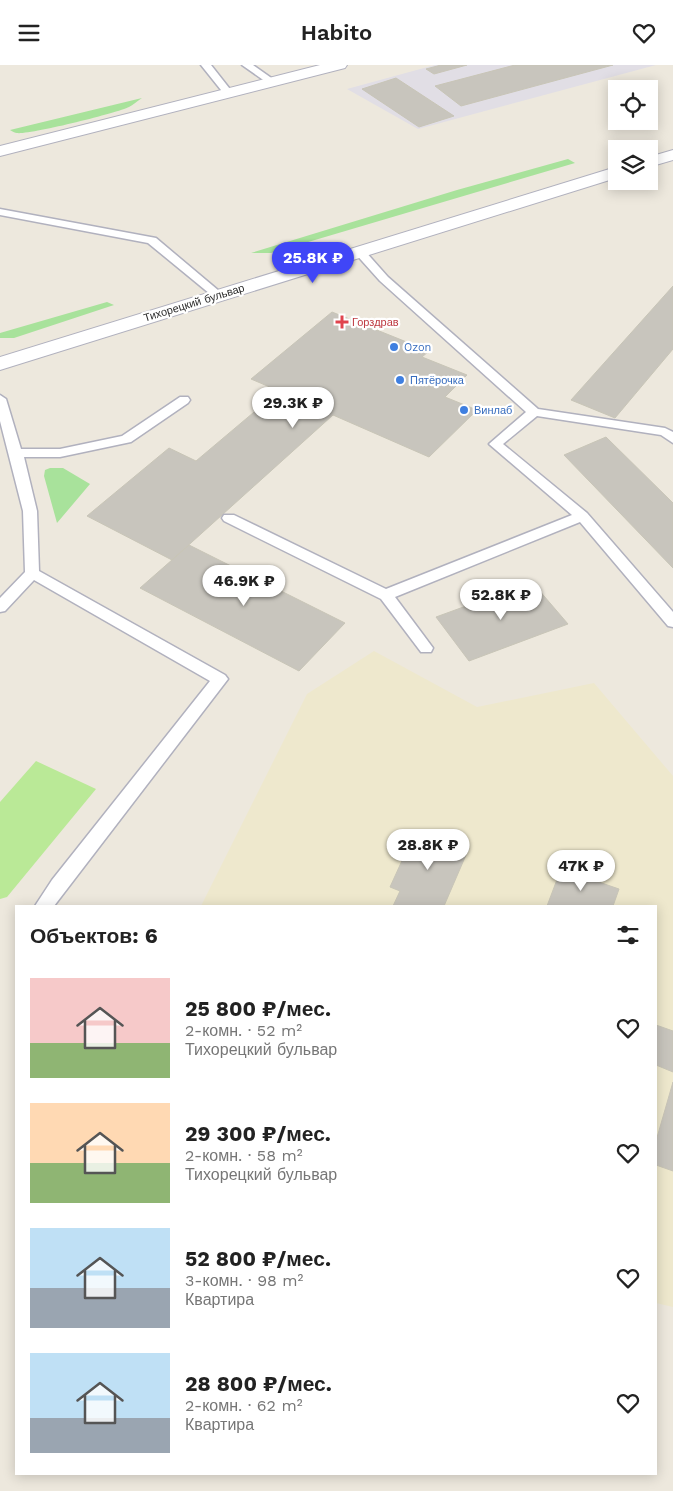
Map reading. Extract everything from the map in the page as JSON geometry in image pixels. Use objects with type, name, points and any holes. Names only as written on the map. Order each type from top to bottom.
[{"type":"street","points":[[0,151],[339,65]]},
{"type":"street","points":[[658,159],[673,155]]},
{"type":"street","name":"Тихорецкий бульвар","points":[[0,364],[608,174]]},
{"type":"lane","points":[[206,65],[228,93]]},
{"type":"lane","points":[[247,65],[272,82]]},
{"type":"lane","points":[[0,211],[152,240],[219,296]]},
{"type":"lane","points":[[360,251],[384,279],[534,412],[670,431]]},
{"type":"lane","points":[[0,399],[30,511],[32,573],[0,607]]},
{"type":"lane","points":[[16,453],[60,453],[126,439],[184,400]]},
{"type":"lane","points":[[534,412],[495,444],[582,516],[673,622]]},
{"type":"lane","points":[[386,595],[582,516]]},
{"type":"lane","points":[[229,518],[386,595],[426,648]]},
{"type":"lane","points":[[32,573],[220,679],[58,885],[45,905]]},
{"type":"shaded area","points":[[435,65],[656,65],[418,129],[347,89]]},
{"type":"shaded area","points":[[374,651],[477,707],[594,683],[673,776],[673,1307],[657,1303],[657,905],[202,905],[307,694]]},
{"type":"green space","points":[[142,98],[121,110],[73,123],[25,133],[16,133],[10,130]]},
{"type":"green space","points":[[568,159],[575,163],[271,253],[251,253],[457,190]]},
{"type":"green space","points":[[107,302],[114,305],[14,338],[0,338],[0,333]]},
{"type":"green space","points":[[63,468],[90,484],[57,523],[44,476],[45,470]]},
{"type":"green space","points":[[36,761],[96,789],[7,897],[0,899],[0,802]]},
{"type":"building","points":[[441,65],[467,65],[434,74],[426,69]]},
{"type":"building","points":[[515,65],[613,65],[461,106],[435,86]]},
{"type":"building","points":[[396,78],[454,116],[419,127],[362,89]]},
{"type":"building","points":[[673,286],[673,349],[615,418],[571,400]]},
{"type":"building","points":[[332,312],[429,351],[422,357],[467,375],[445,397],[477,410],[429,457],[333,415],[172,560],[87,516],[169,448],[196,461],[279,391],[251,379]]},
{"type":"building","points":[[606,437],[673,503],[673,568],[564,455]]},
{"type":"building","points":[[189,545],[345,623],[299,671],[140,588]]},
{"type":"building","points":[[532,582],[568,624],[469,661],[436,617]]},
{"type":"building","points":[[416,830],[469,848],[444,905],[393,905],[400,891],[390,887]]},
{"type":"building","points":[[561,869],[619,889],[613,905],[547,905]]},
{"type":"building","points":[[657,1025],[673,1031],[673,1072],[657,1065]]},
{"type":"building","points":[[673,1082],[673,1171],[657,1165],[657,1138]]},
{"type":"place","name":"Горздрав","points":[[342,322]]},
{"type":"place","name":"Ozon","points":[[394,347]]},
{"type":"place","name":"Пятёрочка","points":[[400,380]]},
{"type":"place","name":"Винлаб","points":[[464,410]]}]
